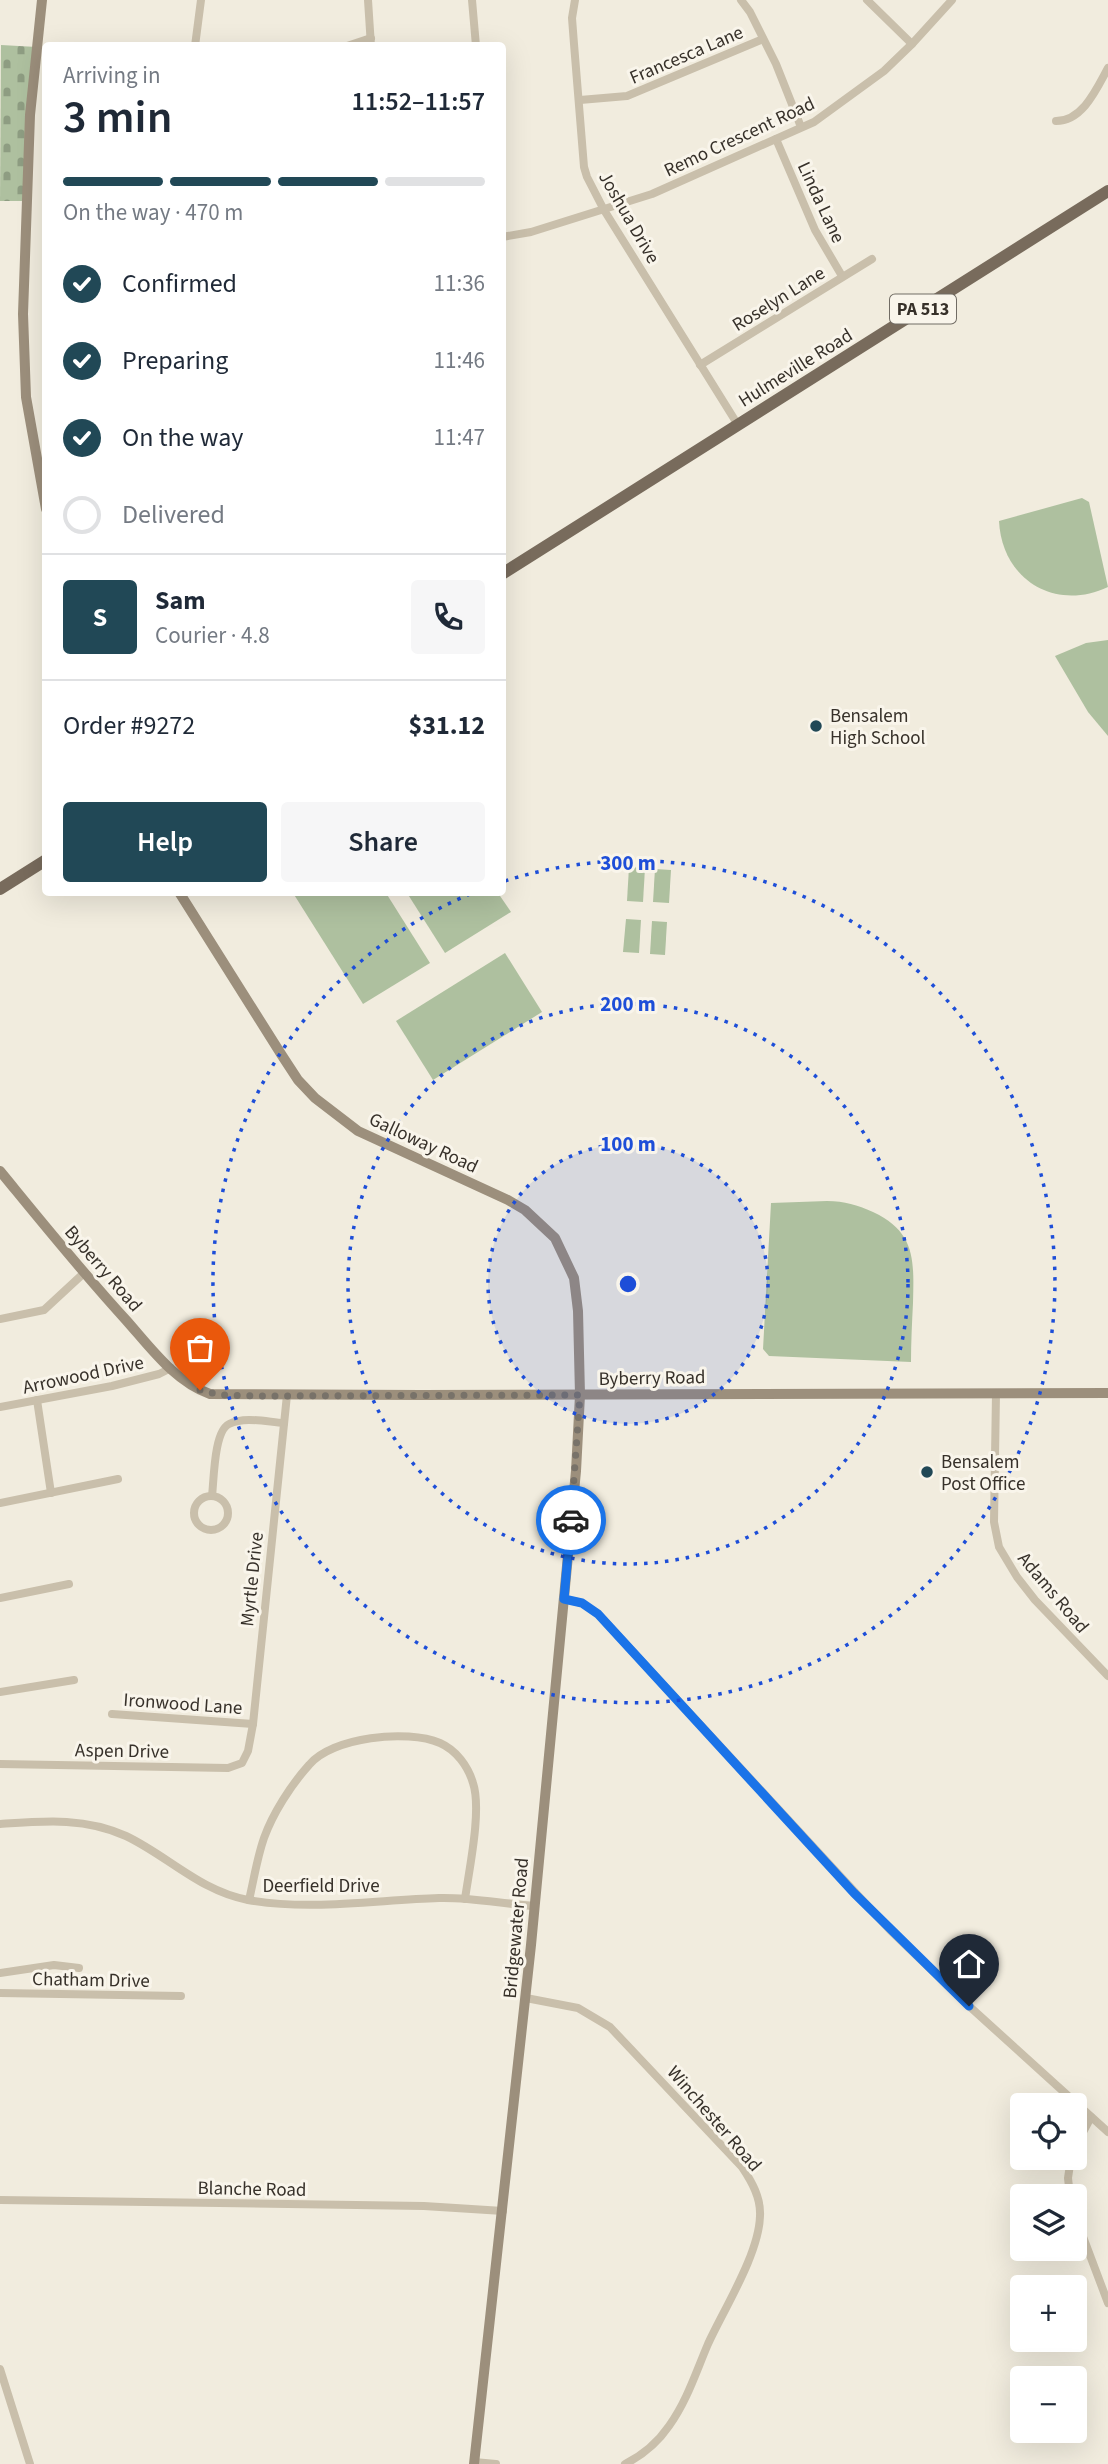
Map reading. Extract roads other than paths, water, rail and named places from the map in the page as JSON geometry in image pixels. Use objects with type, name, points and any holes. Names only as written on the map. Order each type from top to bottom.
[{"type":"main road","points":[[42,0],[30,115],[23,314],[26,397],[42,487]]},
{"type":"main road","name":"Hulmeville Road","points":[[506,571],[1108,191]]},
{"type":"main road","points":[[0,889],[42,863]]},
{"type":"main road","name":"Galloway Road","points":[[182,896],[298,1080],[315,1098],[358,1132],[525,1209],[555,1238],[574,1278],[578,1311],[580,1395]]},
{"type":"main road","name":"Byberry Road","points":[[0,1171],[84,1273],[171,1368],[195,1388],[210,1394],[1108,1392]]},
{"type":"main road","name":"Bridgewater Road","points":[[474,2463],[526,1998],[576,1471],[580,1395]]},
{"type":"street","points":[[196,42],[201,0]]},
{"type":"street","points":[[368,0],[371,42]]},
{"type":"street","points":[[472,0],[476,42]]},
{"type":"street","name":"Joshua Drive","points":[[575,0],[573,31],[587,177],[604,209],[738,425]]},
{"type":"street","points":[[741,0],[750,12],[776,64],[801,127]]},
{"type":"street","points":[[867,0],[912,44]]},
{"type":"street","name":"Remo Crescent Road","points":[[506,236],[531,232],[682,181],[821,118],[884,71],[952,0]]},
{"type":"street","name":"Francesca Lane","points":[[580,100],[627,96],[763,39]]},
{"type":"street","points":[[1056,121],[1066,121],[1084,107],[1108,68]]},
{"type":"street","name":"Linda Lane","points":[[776,139],[815,230],[842,276]]},
{"type":"street","name":"Roselyn Lane","points":[[700,366],[872,258]]},
{"type":"street","points":[[0,1319],[44,1310],[84,1273]]},
{"type":"street","name":"Arrowood Drive","points":[[0,1407],[111,1386],[159,1374],[171,1368]]},
{"type":"street","name":"Adams Road","points":[[996,1393],[994,1522],[999,1547],[1011,1569],[1035,1600],[1108,1676]]},
{"type":"street","name":"Myrtle Drive","points":[[242,1763],[248,1751],[253,1724],[280,1422],[287,1395]]},
{"type":"street","points":[[37,1400],[51,1493]]},
{"type":"street","points":[[212,1496],[218,1442],[223,1429],[227,1425],[242,1421],[280,1422]]},
{"type":"street","points":[[0,1503],[118,1479]]},
{"type":"street","points":[[212,1496],[225,1503],[228,1516],[222,1527],[212,1531],[198,1525],[194,1515],[195,1505],[212,1496]]},
{"type":"street","points":[[0,1598],[69,1584]]},
{"type":"street","points":[[564,1599],[582,1603],[598,1614],[890,1930],[1108,2132]]},
{"type":"street","points":[[0,1692],[74,1680]]},
{"type":"street","name":"Ironwood Lane","points":[[112,1714],[253,1724]]},
{"type":"street","points":[[249,1900],[265,1835],[309,1764],[337,1745],[402,1737],[430,1740],[450,1749],[463,1763],[473,1783],[476,1803],[465,1899]]},
{"type":"street","name":"Aspen Drive","points":[[0,1764],[228,1768],[242,1763]]},
{"type":"street","name":"Deerfield Drive","points":[[0,1824],[70,1821],[108,1829],[142,1845],[207,1887],[249,1900],[292,1905],[442,1898],[535,1906]]},
{"type":"street","points":[[0,1973],[54,1965],[79,1968]]},
{"type":"street","name":"Chatham Drive","points":[[0,1993],[181,1996]]},
{"type":"street","name":"Winchester Road","points":[[526,1998],[578,2008],[610,2027],[742,2167],[751,2182],[760,2209],[758,2230],[751,2252],[687,2396],[656,2443],[625,2464]]},
{"type":"street","points":[[1087,2125],[1091,2118]]},
{"type":"street","name":"Blanche Road","points":[[0,2200],[424,2206],[503,2211]]},
{"type":"street","points":[[1087,2247],[1108,2303]]},
{"type":"street","points":[[0,2369],[30,2464]]},
{"type":"street","points":[[474,2463],[496,2464]]},
{"type":"place","name":"Bensalem High School","points":[[816,726]]},
{"type":"place","name":"Bensalem Post Office","points":[[927,1472]]}]
